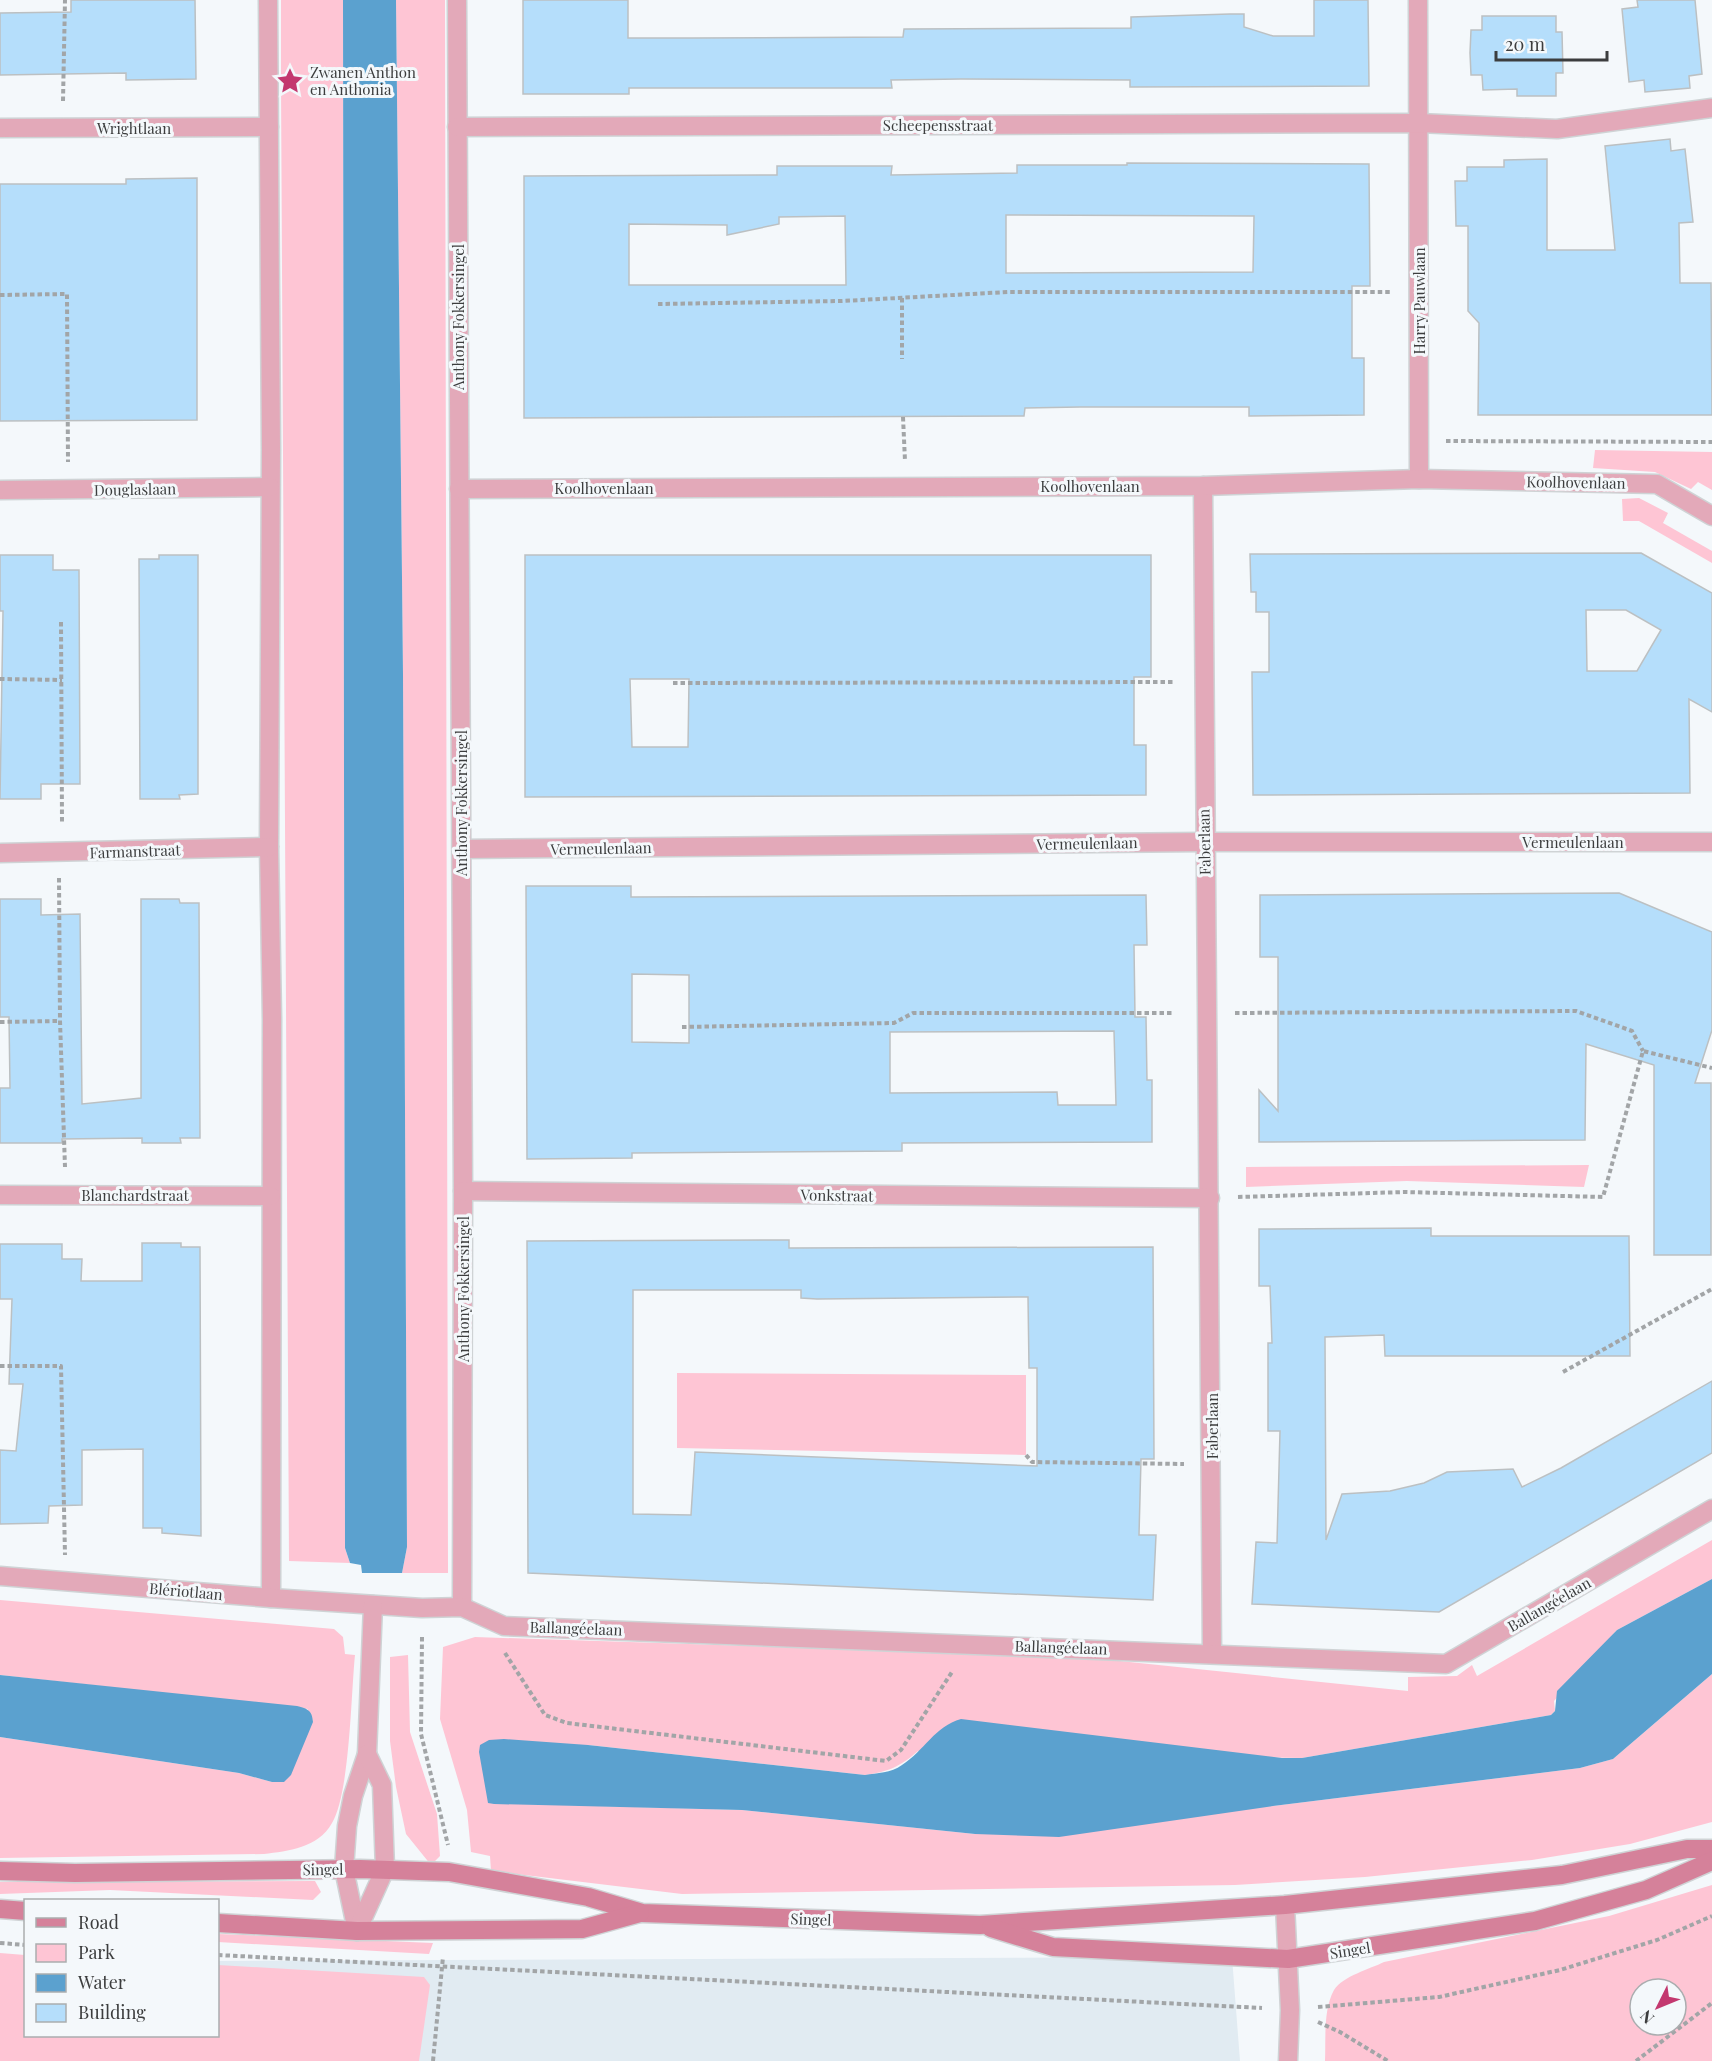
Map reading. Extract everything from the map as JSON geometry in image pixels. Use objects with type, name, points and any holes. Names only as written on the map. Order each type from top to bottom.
[{"type":"main road","name":"Singel","points":[[0,1871],[75,1873],[385,1869],[449,1872],[588,1897],[642,1913],[981,1925],[1285,1905],[1562,1875],[1687,1848],[1712,1849]]},
{"type":"main road","name":"Singel","points":[[981,1925],[1053,1947],[1288,1959],[1535,1921],[1646,1890],[1712,1861]]},
{"type":"main road","points":[[0,1910],[24,1911]]},
{"type":"main road","name":"Singel","points":[[219,1923],[357,1931],[582,1929],[642,1913]]},
{"type":"street","points":[[268,0],[269,847],[272,1019],[271,1598]]},
{"type":"street","name":"Anthony Fokkersingel","points":[[457,0],[462,849],[462,1607]]},
{"type":"street","name":"Harry Pauwlaan","points":[[1418,0],[1419,479]]},
{"type":"street","points":[[1419,123],[1557,129],[1712,108]]},
{"type":"street","name":"Scheepensstraat","points":[[457,126],[1419,123]]},
{"type":"street","name":"Wrightlaan","points":[[0,128],[269,127]]},
{"type":"street","name":"Koolhovenlaan","points":[[459,489],[1203,486],[1419,479],[1657,484],[1712,516]]},
{"type":"street","name":"Faberlaan","points":[[1203,486],[1203,842],[1208,1013],[1212,1653]]},
{"type":"street","name":"Douglaslaan","points":[[0,490],[270,487]]},
{"type":"street","name":"Vermeulenlaan","points":[[462,849],[1203,842],[1712,842]]},
{"type":"street","name":"Farmanstraat","points":[[0,853],[269,847]]},
{"type":"street","name":"Vonkstraat","points":[[463,1191],[1210,1198]]},
{"type":"street","name":"Blanchardstraat","points":[[0,1195],[271,1196]]},
{"type":"street","name":"Ballangéelaan","points":[[373,1605],[422,1608],[462,1607],[504,1626],[1446,1664],[1712,1509]]},
{"type":"street","name":"Blériotlaan","points":[[0,1576],[373,1605]]},
{"type":"street","points":[[357,1931],[344,1869],[352,1796],[367,1754],[373,1605]]},
{"type":"street","points":[[357,1931],[385,1869],[385,1813],[382,1785],[367,1754]]},
{"type":"street","points":[[1285,1905],[1290,2010],[1288,2061]]},
{"type":"path","points":[[63,128],[64,0]]},
{"type":"path","points":[[658,304],[842,301],[1008,292],[1419,292]]},
{"type":"path","points":[[0,295],[67,294],[68,490]]},
{"type":"path","points":[[902,298],[903,359]]},
{"type":"path","points":[[903,417],[907,487]]},
{"type":"path","points":[[1420,441],[1712,442]]},
{"type":"path","points":[[61,622],[62,822]]},
{"type":"path","points":[[0,679],[62,680]]},
{"type":"path","points":[[673,682],[1203,682]]},
{"type":"path","points":[[59,853],[60,1021],[66,1195]]},
{"type":"path","points":[[1208,1013],[1576,1011],[1632,1032],[1642,1051],[1603,1197],[1405,1191],[1210,1198]]},
{"type":"path","points":[[682,1027],[894,1023],[913,1013],[1174,1013]]},
{"type":"path","points":[[0,1022],[60,1021]]},
{"type":"path","points":[[1642,1051],[1712,1068]]},
{"type":"path","points":[[1563,1371],[1712,1289]]},
{"type":"path","points":[[0,1366],[61,1366],[65,1555]]},
{"type":"path","points":[[1026,1455],[1032,1462],[1212,1464]]},
{"type":"path","points":[[422,1608],[421,1734],[447,1837],[449,1872]]},
{"type":"path","points":[[480,1615],[545,1714],[567,1723],[886,1761],[901,1750],[951,1673],[956,1643]]},
{"type":"path","points":[[219,1955],[1290,2010],[1438,1997],[1549,1972],[1657,1940],[1712,1916]]},
{"type":"path","points":[[433,2061],[444,1931]]},
{"type":"path","points":[[0,1943],[24,1945]]},
{"type":"path","points":[[1636,2061],[1712,2003]]},
{"type":"path","points":[[1290,2010],[1340,2031],[1388,2061]]},
{"type":"shaded area","points":[[1232,1957],[1240,2061],[0,2061],[0,1962],[24,2030],[24,2037],[219,2037],[219,1961]]},
{"type":"green space","points":[[281,0],[343,0],[345,1548],[350,1563],[289,1561],[281,86],[295,87],[296,76],[281,75]]},
{"type":"green space","points":[[396,0],[445,0],[448,1573],[402,1573],[407,1547],[403,674]]},
{"type":"green space","points":[[1595,450],[1712,452],[1712,490],[1698,482],[1691,489],[1655,472],[1593,468]]},
{"type":"green space","points":[[1639,498],[1668,513],[1663,523],[1712,551],[1712,563],[1639,521],[1623,521],[1622,499]]},
{"type":"green space","points":[[1589,1165],[1584,1187],[1407,1181],[1246,1187],[1246,1167]]},
{"type":"green space","points":[[677,1373],[1026,1375],[1026,1455],[677,1448]]},
{"type":"green space","points":[[1712,1540],[1712,1579],[1617,1630],[1554,1701],[1555,1711],[1551,1715],[1302,1758],[918,1751],[893,1768],[865,1775],[588,1745],[488,1803],[742,1810],[975,1834],[1273,1806],[1580,1768],[1613,1759],[1712,1674],[1712,1822],[1630,1844],[1532,1860],[1365,1877],[1235,1885],[682,1894],[491,1871],[490,1856],[471,1852],[467,1810],[440,1719],[443,1647],[475,1637],[1081,1657],[1408,1691],[1408,1677],[1457,1676],[1472,1665],[1477,1676]]},
{"type":"green space","points":[[0,1600],[334,1629],[343,1637],[345,1654],[355,1655],[343,1789],[332,1823],[319,1838],[311,1843],[302,1847],[264,1854],[0,1858],[0,1737],[239,1773],[272,1782],[308,1709],[0,1675]]},
{"type":"green space","points":[[408,1655],[410,1732],[437,1814],[440,1856],[431,1865],[406,1834],[396,1787],[390,1741],[390,1657]]},
{"type":"green space","points":[[315,1881],[321,1892],[313,1900],[110,1890],[0,1894],[0,1882]]},
{"type":"green space","points":[[1712,1885],[1712,2061],[1325,2061],[1328,2006],[1334,1990],[1350,1977],[1384,1962],[1609,1916]]},
{"type":"green space","points":[[219,1934],[433,1943],[429,1954],[219,1942]]},
{"type":"green space","points":[[0,1953],[24,1955],[24,2037],[219,2037],[219,1965],[424,1977],[430,1985],[419,2061],[0,2061]]},
{"type":"water","points":[[343,0],[396,0],[403,674],[407,1547],[402,1573],[362,1573],[361,1565],[350,1563],[345,1548]]},
{"type":"water","points":[[1712,1579],[1712,1674],[1613,1759],[1580,1768],[1273,1806],[1059,1837],[975,1834],[742,1810],[494,1804],[488,1803],[479,1752],[480,1745],[489,1740],[504,1739],[588,1745],[865,1775],[898,1768],[944,1727],[961,1719],[1282,1758],[1302,1758],[1551,1715],[1555,1711],[1557,1691],[1617,1630]]},
{"type":"water","points":[[0,1675],[297,1706],[309,1711],[313,1722],[291,1775],[284,1782],[272,1782],[239,1773],[0,1737]]},
{"type":"building","points":[[71,0],[195,0],[196,79],[126,80],[126,73],[0,75],[0,13],[71,12]]},
{"type":"building","points":[[523,0],[628,0],[628,38],[692,38],[903,37],[904,29],[1131,28],[1131,17],[1230,14],[1244,14],[1244,27],[1273,36],[1314,36],[1314,0],[1368,0],[1369,86],[1130,87],[1130,80],[961,79],[891,80],[892,88],[629,88],[629,94],[523,94]]},
{"type":"building","points":[[1637,0],[1695,0],[1702,74],[1689,76],[1690,88],[1645,92],[1644,80],[1629,82],[1622,9],[1638,7]]},
{"type":"building","points":[[1482,16],[1556,16],[1556,32],[1562,32],[1563,73],[1556,73],[1556,96],[1517,96],[1517,89],[1483,90],[1482,75],[1471,75],[1470,53],[1471,30],[1482,30]]},
{"type":"building","points":[[1670,139],[1671,151],[1685,149],[1693,222],[1679,223],[1680,283],[1711,283],[1712,415],[1478,415],[1479,323],[1468,311],[1468,226],[1456,226],[1455,181],[1467,181],[1467,167],[1504,167],[1504,160],[1547,159],[1547,250],[1615,250],[1605,146]]},
{"type":"building","points":[[1127,163],[1369,164],[1370,286],[1352,286],[1352,358],[1364,358],[1364,415],[1249,416],[1249,407],[1080,407],[1025,408],[1024,416],[524,418],[524,176],[777,175],[777,166],[892,166],[891,175],[1017,173],[1017,165],[1127,165]],"holes":[[[1006,215],[1254,216],[1253,272],[1006,273]],[[845,216],[846,285],[629,285],[629,224],[727,225],[727,235],[779,224],[779,217]]]},
{"type":"building","points":[[197,178],[197,420],[0,421],[0,184],[126,184],[126,179]]},
{"type":"building","points":[[1641,553],[1712,593],[1712,712],[1689,699],[1690,793],[1253,795],[1252,672],[1269,672],[1269,612],[1256,612],[1256,592],[1251,592],[1250,554]],"holes":[[[1586,610],[1626,610],[1661,630],[1637,671],[1587,671]]]},
{"type":"building","points":[[0,555],[53,555],[53,570],[79,570],[80,784],[41,784],[41,799],[0,799],[3,611],[0,611]]},
{"type":"building","points":[[159,555],[198,555],[198,794],[179,795],[180,799],[140,799],[139,559],[159,559]]},
{"type":"building","points":[[525,555],[1151,555],[1151,677],[1134,677],[1134,745],[1146,745],[1146,795],[525,797]],"holes":[[[630,679],[689,679],[688,747],[632,747]]]},
{"type":"building","points":[[526,886],[631,886],[631,897],[1146,895],[1147,945],[1134,945],[1135,1017],[1146,1017],[1147,1080],[1152,1080],[1152,1142],[902,1143],[902,1151],[632,1153],[632,1158],[527,1159]],"holes":[[[632,974],[689,975],[689,1043],[632,1042]],[[1114,1031],[1116,1105],[1058,1105],[1057,1092],[890,1093],[890,1032]]]},
{"type":"building","points":[[1619,893],[1712,932],[1712,1030],[1695,1083],[1711,1083],[1711,1255],[1654,1255],[1654,1065],[1586,1044],[1585,1140],[1259,1142],[1259,1090],[1278,1111],[1278,957],[1260,957],[1260,895]]},
{"type":"building","points":[[0,899],[41,899],[41,915],[80,914],[82,1104],[141,1098],[141,899],[179,899],[180,903],[199,903],[200,1138],[180,1138],[181,1143],[142,1143],[142,1138],[62,1139],[62,1143],[0,1143],[0,1088],[10,1088],[9,1017],[0,1017]]},
{"type":"building","points":[[1431,1228],[1431,1236],[1629,1236],[1630,1356],[1385,1356],[1384,1335],[1325,1337],[1326,1540],[1342,1494],[1390,1491],[1424,1483],[1447,1472],[1513,1469],[1522,1487],[1561,1468],[1712,1381],[1712,1453],[1439,1612],[1252,1604],[1256,1542],[1277,1543],[1280,1431],[1268,1431],[1268,1343],[1272,1343],[1270,1286],[1259,1286],[1259,1229]]},
{"type":"building","points":[[789,1240],[789,1248],[1153,1247],[1154,1459],[1141,1459],[1139,1535],[1156,1535],[1153,1600],[528,1573],[527,1241]],"holes":[[[633,1290],[801,1290],[801,1298],[817,1299],[1028,1297],[1029,1368],[1037,1368],[1037,1466],[695,1452],[691,1515],[633,1514]]]},
{"type":"building","points":[[142,1243],[181,1243],[181,1247],[200,1247],[201,1536],[162,1533],[162,1528],[143,1528],[143,1449],[82,1450],[82,1505],[49,1506],[48,1523],[0,1524],[0,1450],[16,1451],[23,1384],[9,1384],[12,1299],[0,1299],[0,1244],[62,1244],[62,1259],[82,1259],[81,1281],[142,1281]]},
{"type":"place","name":"Zwanen Anthon en Anthonia","points":[[290,81]]}]
